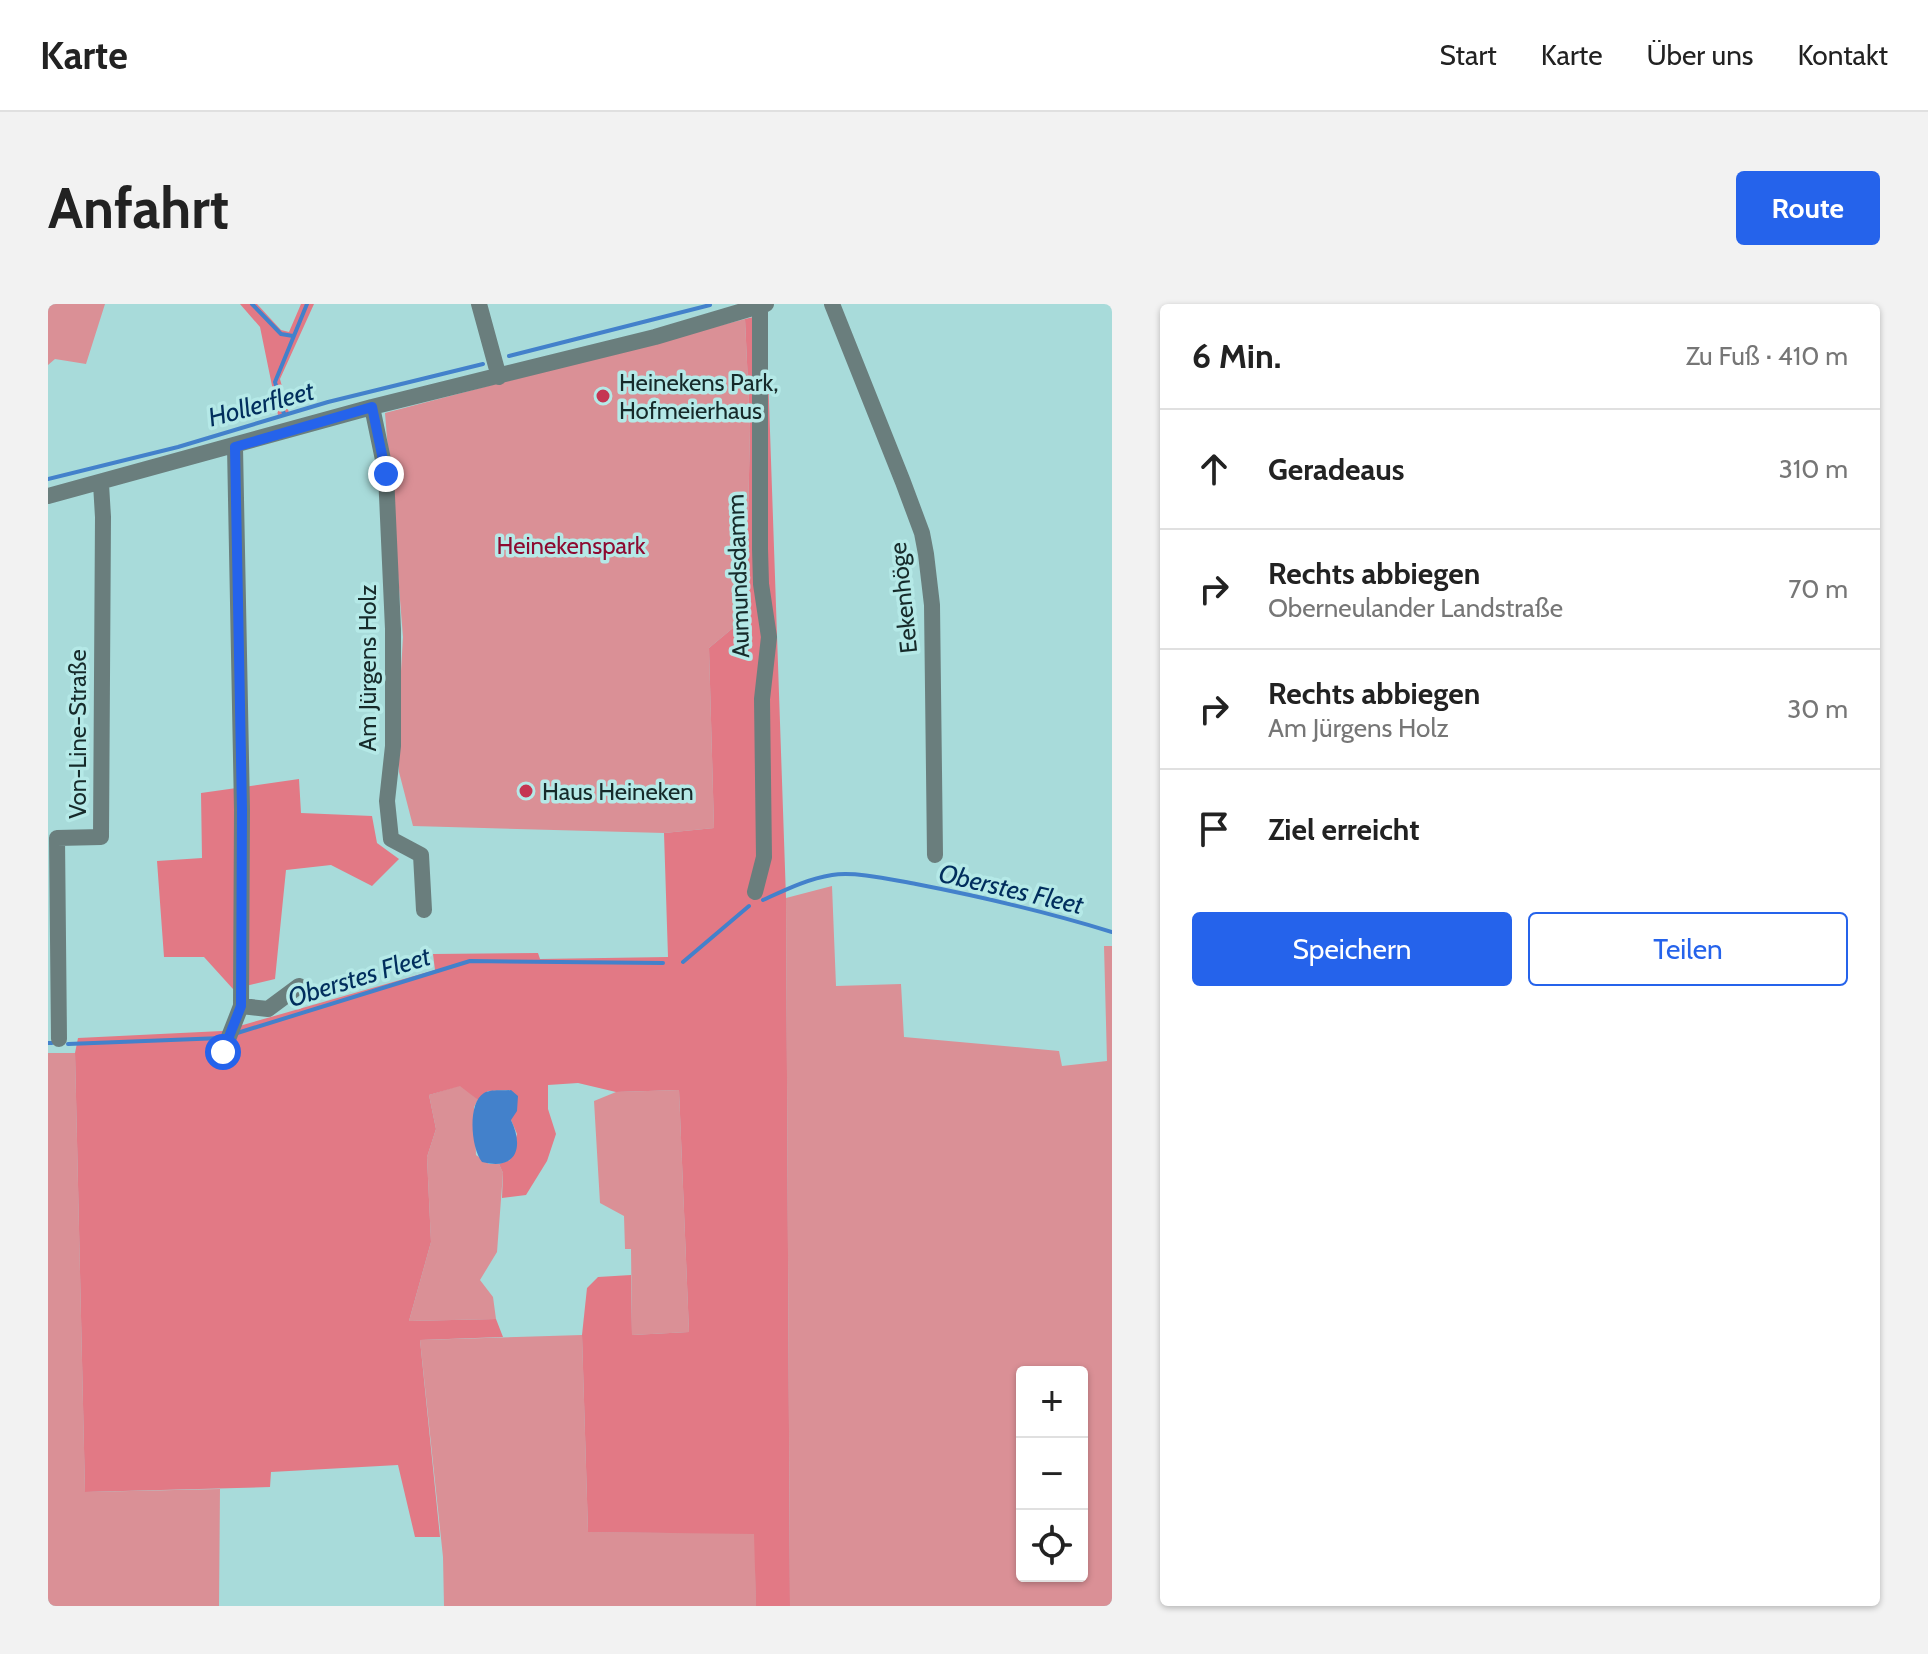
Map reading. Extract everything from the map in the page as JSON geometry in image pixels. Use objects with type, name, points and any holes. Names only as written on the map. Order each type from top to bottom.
[{"type":"street","points":[[479,304],[499,377]]},
{"type":"street","name":"Eekenhöge","points":[[832,304],[903,482],[922,533],[926,554],[932,605],[935,855]]},
{"type":"street","points":[[48,496],[763,305]]},
{"type":"street","name":"Aumundsdamm","points":[[755,892],[764,857],[762,699],[769,637],[761,573],[763,305]]},
{"type":"street","name":"Am Jürgens Holz","points":[[372,407],[386,474],[393,629],[393,746],[388,816],[391,839],[421,855],[424,910]]},
{"type":"street","points":[[227,1041],[241,1006],[242,810],[235,447]]},
{"type":"street","name":"Von-Line-Straße","points":[[59,1039],[57,838],[101,837],[101,484]]},
{"type":"street","points":[[241,1006],[268,1009],[299,986]]},
{"type":"green space","points":[[48,304],[105,304],[86,364],[55,359],[48,365]]},
{"type":"green space","name":"Heinekenspark","points":[[745,319],[750,428],[746,617],[709,648],[714,828],[664,833],[413,826],[399,772],[403,637],[385,413]]},
{"type":"green space","points":[[832,886],[836,986],[901,984],[904,1037],[1059,1051],[1062,1066],[1107,1061],[1104,946],[1112,946],[1112,1606],[790,1606],[786,898]]},
{"type":"green space","points":[[48,1053],[75,1053],[85,1492],[220,1489],[219,1606],[48,1606]]},
{"type":"green space","points":[[461,1085],[478,1100],[474,1107],[476,1155],[489,1164],[499,1164],[503,1173],[497,1252],[480,1280],[493,1297],[496,1319],[409,1321],[431,1242],[427,1157],[436,1129],[429,1095]]},
{"type":"green space","points":[[679,1090],[689,1332],[632,1335],[631,1249],[625,1249],[624,1216],[600,1203],[594,1101],[616,1092]]},
{"type":"green space","points":[[582,1335],[588,1532],[755,1533],[756,1606],[444,1606],[443,1557],[420,1340]]},
{"type":"shaded area","points":[[240,304],[257,304],[281,330],[289,332],[301,304],[314,304],[280,379],[289,413],[278,415],[260,327]]},
{"type":"shaded area","points":[[766,314],[786,898],[790,1606],[756,1606],[754,1534],[588,1532],[582,1335],[587,1288],[598,1277],[631,1275],[632,1335],[689,1332],[679,1090],[616,1092],[578,1083],[548,1085],[548,1109],[556,1134],[547,1161],[526,1195],[502,1198],[503,1173],[499,1164],[510,1160],[517,1134],[511,1120],[511,1090],[488,1091],[478,1100],[460,1086],[429,1095],[436,1129],[427,1157],[431,1242],[409,1321],[496,1319],[503,1337],[420,1340],[440,1537],[415,1537],[398,1465],[271,1472],[270,1487],[85,1492],[75,1053],[78,1038],[222,1031],[435,970],[433,954],[538,953],[540,959],[668,957],[664,833],[714,828],[709,648],[746,617],[750,428],[745,319]]},
{"type":"shaded area","points":[[299,779],[301,813],[372,816],[377,843],[399,859],[372,886],[331,865],[286,870],[275,979],[233,989],[204,957],[164,957],[157,861],[202,858],[201,793]]},
{"type":"water","points":[[511,1090],[518,1096],[517,1111],[511,1120],[517,1148],[510,1160],[503,1163],[482,1162],[473,1137],[475,1106],[484,1093]]},
{"type":"waterway","points":[[252,304],[281,334],[293,336]]},
{"type":"waterway","points":[[284,414],[275,382],[307,304]]},
{"type":"waterway","name":"Hollerfleet","points":[[509,356],[710,305]]},
{"type":"waterway","name":"Hollerfleet","points":[[48,479],[178,447],[328,402],[483,364]]},
{"type":"waterway","name":"Oberstes Fleet","points":[[763,900],[823,877],[863,875],[990,900],[1112,932]]},
{"type":"waterway","name":"Oberstes Fleet","points":[[683,962],[749,906]]},
{"type":"waterway","name":"Oberstes Fleet","points":[[234,1034],[470,961],[663,963]]},
{"type":"waterway","name":"Oberstes Fleet","points":[[68,1044],[222,1038]]},
{"type":"place","name":"Heinekens Park, Hofmeierhaus","points":[[603,396]]},
{"type":"place","name":"Haus Heineken","points":[[526,791]]},
{"type":"route","points":[[223,1052],[241,1006],[242,810],[235,447],[372,407],[386,474]]}]
